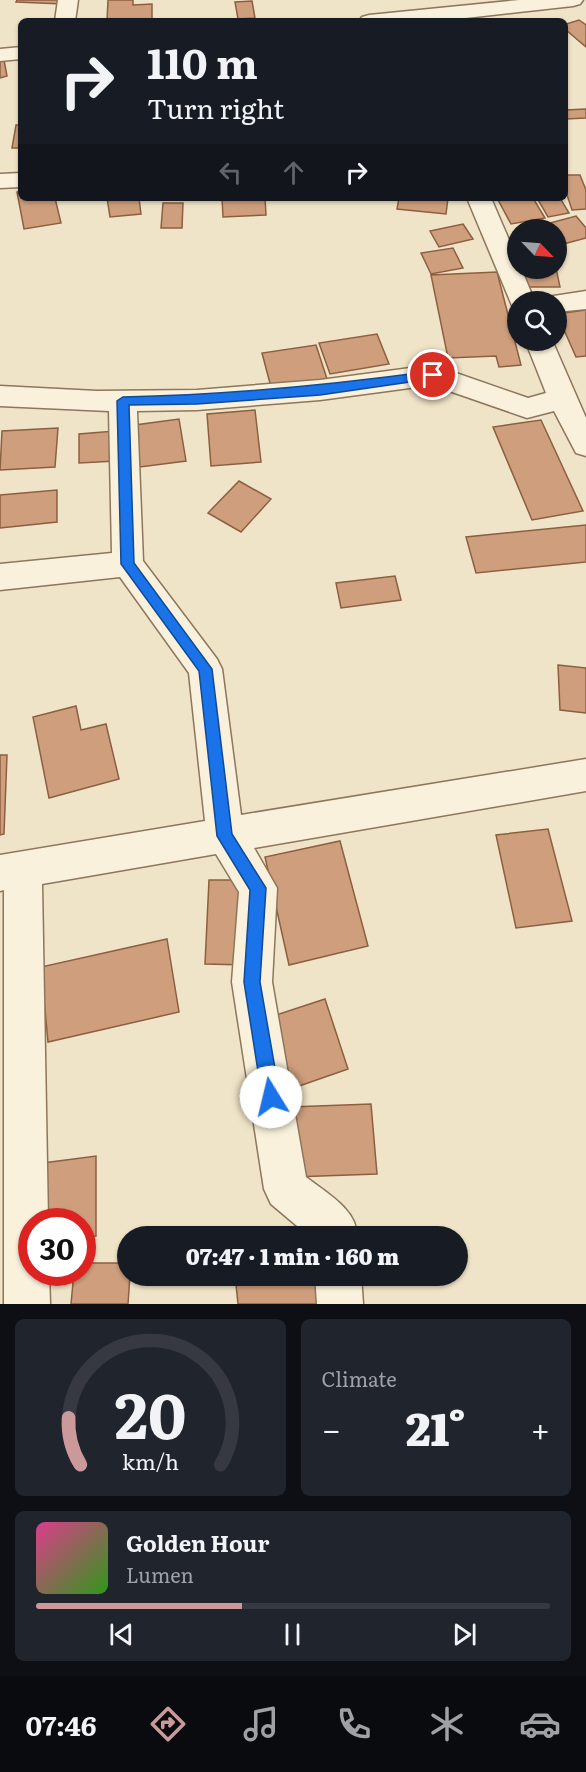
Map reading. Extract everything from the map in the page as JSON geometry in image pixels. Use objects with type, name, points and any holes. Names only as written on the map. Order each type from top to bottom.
[{"type":"street","points":[[66,18],[69,0]]},
{"type":"street","points":[[428,18],[573,0]]},
{"type":"street","points":[[0,55],[18,53]]},
{"type":"street","points":[[0,182],[18,180]]},
{"type":"street","points":[[480,201],[517,291]]},
{"type":"street","points":[[567,302],[586,300]]},
{"type":"street","points":[[542,351],[562,399],[586,445]]},
{"type":"street","points":[[0,396],[123,401],[197,400],[320,390],[433,375],[527,408],[562,399]]},
{"type":"street","points":[[123,401],[128,564],[205,669],[225,836],[258,888],[252,982],[286,1189],[331,1226]]},
{"type":"street","points":[[0,577],[128,564]]},
{"type":"street","points":[[27,1304],[12,872],[586,775]]},
{"type":"street","points":[[339,1286],[340,1304]]},
{"type":"building","points":[[17,0],[64,0],[63,4],[16,2]]},
{"type":"building","points":[[108,0],[133,0],[133,5],[152,4],[152,18],[107,18]]},
{"type":"building","points":[[252,1],[255,18],[238,18],[235,2]]},
{"type":"building","points":[[579,20],[586,25],[586,47],[568,32],[568,23]]},
{"type":"building","points":[[4,60],[7,76],[0,78],[0,61]]},
{"type":"building","points":[[586,109],[586,118],[568,119],[568,110]]},
{"type":"building","points":[[16,125],[18,125],[18,148],[12,148]]},
{"type":"building","points":[[568,175],[580,175],[586,190],[586,209],[572,210],[568,198]]},
{"type":"building","points":[[19,201],[56,201],[61,223],[24,229]]},
{"type":"building","points":[[107,201],[139,201],[141,214],[110,217]]},
{"type":"building","points":[[222,201],[265,201],[266,215],[223,217]]},
{"type":"building","points":[[398,201],[448,201],[446,214],[397,209]]},
{"type":"building","points":[[499,201],[535,201],[545,218],[508,219]]},
{"type":"building","points":[[539,201],[562,201],[569,213],[548,217]]},
{"type":"building","points":[[163,203],[183,203],[182,228],[161,228]]},
{"type":"building","points":[[576,216],[586,228],[586,238],[567,243],[567,219],[565,219]]},
{"type":"building","points":[[463,224],[473,239],[439,247],[430,231]]},
{"type":"building","points":[[453,248],[463,268],[431,274],[421,253]]},
{"type":"building","points":[[497,272],[507,311],[507,351],[517,351],[521,365],[499,367],[496,356],[448,358],[431,275]]},
{"type":"building","points":[[518,279],[558,279],[560,287],[518,287]]},
{"type":"building","points":[[586,310],[586,356],[576,357],[567,337],[567,313]]},
{"type":"building","points":[[377,334],[389,364],[330,374],[319,343]]},
{"type":"building","points":[[316,345],[328,382],[272,391],[262,353]]},
{"type":"building","points":[[255,410],[261,462],[211,466],[207,414]]},
{"type":"building","points":[[179,419],[186,461],[140,467],[135,425]]},
{"type":"building","points":[[541,420],[583,511],[532,520],[493,427]]},
{"type":"building","points":[[58,428],[55,467],[0,470],[2,431]]},
{"type":"building","points":[[115,431],[116,461],[79,463],[79,434]]},
{"type":"building","points":[[239,481],[271,499],[241,532],[208,513]]},
{"type":"building","points":[[57,490],[57,522],[0,528],[0,495]]},
{"type":"building","points":[[586,525],[586,562],[476,573],[466,537]]},
{"type":"building","points":[[395,576],[401,600],[341,608],[336,583]]},
{"type":"building","points":[[558,665],[586,668],[586,713],[560,710]]},
{"type":"building","points":[[76,706],[81,730],[106,724],[119,779],[49,798],[33,717]]},
{"type":"building","points":[[0,755],[7,755],[4,834],[0,835]]},
{"type":"building","points":[[548,829],[572,921],[516,928],[496,835]]},
{"type":"building","points":[[340,841],[368,946],[289,965],[265,857]]},
{"type":"building","points":[[209,880],[248,880],[246,965],[205,964]]},
{"type":"building","points":[[167,939],[179,1012],[48,1042],[41,967]]},
{"type":"building","points":[[325,999],[348,1069],[282,1092],[261,1020]]},
{"type":"building","points":[[371,1104],[377,1174],[293,1177],[290,1107]]},
{"type":"building","points":[[96,1156],[96,1208],[43,1208],[43,1163]]},
{"type":"building","points":[[96,1263],[117,1263],[117,1286],[129,1286],[128,1304],[71,1304],[73,1286],[96,1286]]},
{"type":"building","points":[[236,1286],[328,1286],[330,1304],[238,1304]]},
{"type":"route","points":[[271,1097],[252,982],[258,888],[225,836],[205,669],[128,564],[123,401],[197,400],[320,390],[433,375]]}]
